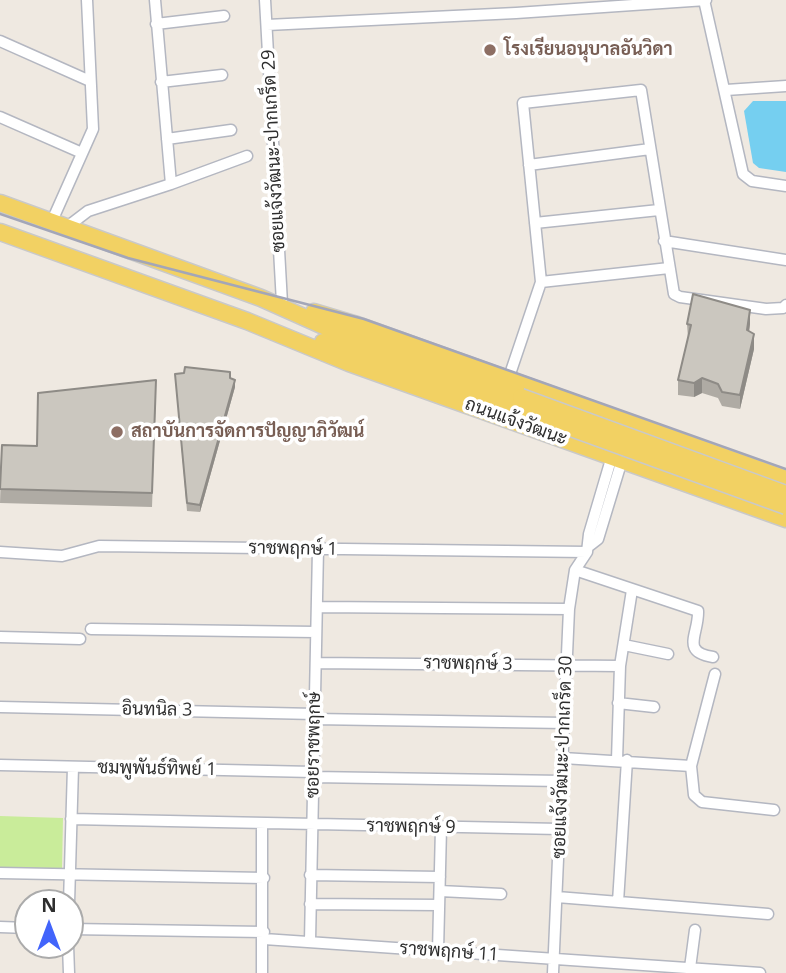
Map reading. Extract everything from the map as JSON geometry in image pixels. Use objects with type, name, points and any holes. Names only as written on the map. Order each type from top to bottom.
[{"type":"main road","name":"ถนนแจ้งวัฒนะ","points":[[0,202],[261,298],[355,340],[786,506]]},
{"type":"main road","name":"ถนนแจ้งวัฒนะ","points":[[0,232],[247,321],[349,363],[786,519]]},
{"type":"main road","name":"ถนนแจ้งวัฒนะ","points":[[261,298],[354,324],[740,460],[786,479]]},
{"type":"main road","name":"ถนนแจ้งวัฒนะ","points":[[247,321],[519,403],[786,494]]},
{"type":"main road","points":[[726,498],[758,497],[760,492],[762,484],[740,460]]},
{"type":"street","points":[[155,0],[171,184]]},
{"type":"street","name":"ซอยแจ้งวัฒนะ-ปากเกร็ด 29","points":[[265,0],[282,303]]},
{"type":"street","points":[[267,25],[516,13],[705,0],[743,174],[752,181],[786,186]]},
{"type":"street","points":[[59,224],[82,153],[93,129],[84,1]]},
{"type":"street","points":[[156,24],[224,16]]},
{"type":"street","points":[[0,40],[90,81]]},
{"type":"street","points":[[161,82],[222,75]]},
{"type":"street","points":[[726,90],[786,86]]},
{"type":"street","points":[[508,380],[541,282],[523,103],[641,90],[674,294],[766,309],[783,308],[786,305]]},
{"type":"street","points":[[0,117],[82,153]]},
{"type":"street","points":[[167,139],[231,130]]},
{"type":"street","points":[[529,165],[650,149]]},
{"type":"street","points":[[59,224],[88,211],[247,156]]},
{"type":"street","points":[[536,223],[659,210]]},
{"type":"street","points":[[664,241],[786,260]]},
{"type":"street","points":[[541,282],[669,268]]},
{"type":"street","name":"ซอยแจ้งวัฒนะ-ปากเกร็ด 30","points":[[553,973],[569,610],[575,570],[597,538],[617,458]]},
{"type":"street","name":"ราชพฤกษ์ 1","points":[[0,552],[62,556],[99,546],[588,549]]},
{"type":"street","name":"ซอยราชพฤกษ์","points":[[310,941],[318,549]]},
{"type":"street","points":[[575,570],[698,611],[693,645],[695,652],[713,657]]},
{"type":"street","points":[[618,902],[622,760],[618,703],[620,666],[632,590]]},
{"type":"street","points":[[317,607],[569,610]]},
{"type":"street","points":[[91,629],[316,632]]},
{"type":"street","points":[[0,637],[79,639]]},
{"type":"street","points":[[624,645],[668,654]]},
{"type":"street","name":"ราชพฤกษ์ 3","points":[[316,663],[620,666]]},
{"type":"street","points":[[715,674],[691,766],[692,789],[698,800],[774,810]]},
{"type":"street","points":[[618,703],[654,707]]},
{"type":"street","name":"อินทนิล 3","points":[[0,707],[565,723]]},
{"type":"street","points":[[563,758],[691,766]]},
{"type":"street","name":"ชมพูพันธ์ทิพย์ 1","points":[[0,765],[562,781]]},
{"type":"street","points":[[69,889],[73,767]]},
{"type":"street","name":"ราชพฤกษ์ 9","points":[[71,819],[560,829]]},
{"type":"street","points":[[262,823],[262,973]]},
{"type":"street","points":[[438,951],[441,828]]},
{"type":"street","points":[[0,873],[264,878]]},
{"type":"street","points":[[310,875],[440,877]]},
{"type":"street","points":[[440,891],[501,894]]},
{"type":"street","points":[[557,897],[768,914]]},
{"type":"street","points":[[310,904],[439,905]]},
{"type":"street","name":"ราชพฤกษ์ 11","points":[[84,930],[264,936],[760,973]]},
{"type":"street","points":[[690,968],[695,930]]},
{"type":"green space","points":[[0,816],[63,818],[62,869],[0,868]]},
{"type":"water","points":[[753,101],[786,101],[786,172],[759,168],[753,163],[744,111]]},
{"type":"building","points":[[693,294],[750,310],[747,330],[754,334],[740,395],[722,392],[718,384],[702,378],[694,383],[678,380],[691,325],[687,324]]},
{"type":"building","points":[[185,367],[230,372],[230,378],[235,380],[200,505],[187,503],[175,374],[184,373]]},
{"type":"building","points":[[156,380],[152,493],[0,489],[2,445],[37,446],[38,393]]},
{"type":"railway","points":[[0,214],[128,258],[364,319],[786,469]]},
{"type":"place","name":"โรงเรียนอนุบาลอันวิดา","points":[[490,50]]},
{"type":"place","name":"สถาบันการจัดการปัญญาภิวัฒน์","points":[[117,432]]}]
